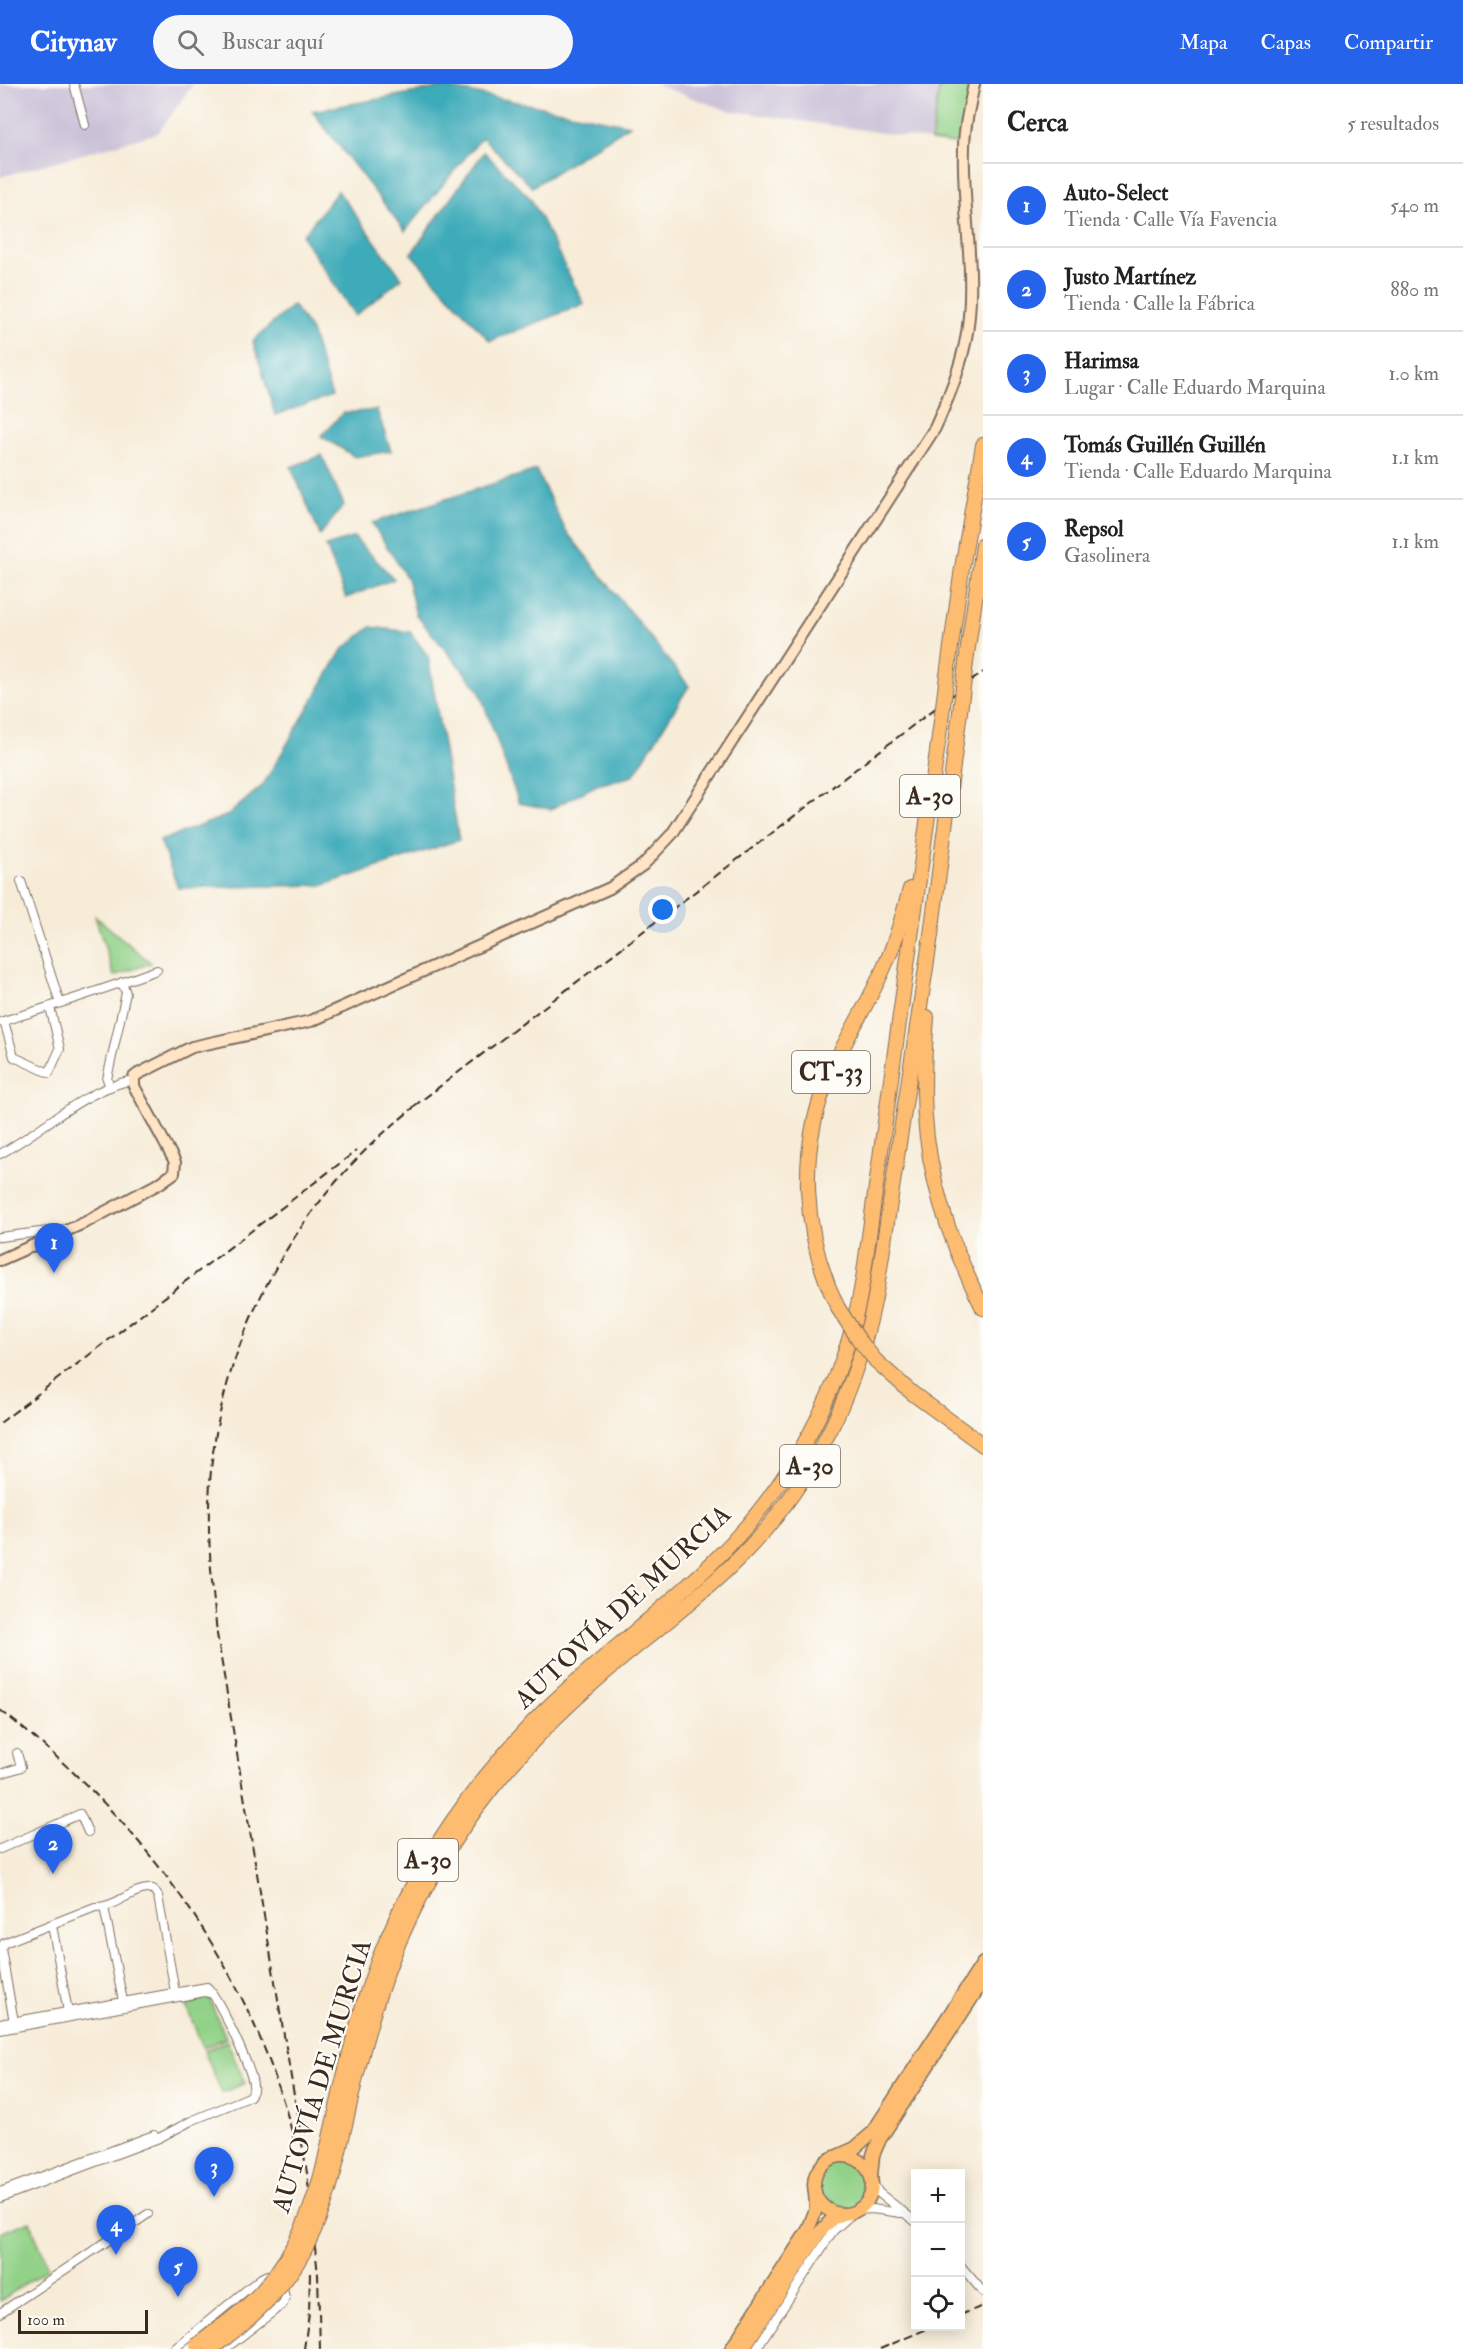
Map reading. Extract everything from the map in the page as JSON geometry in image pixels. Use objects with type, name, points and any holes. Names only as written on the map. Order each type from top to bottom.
[{"type":"highway","name":"AUTOVÍA DE MURCIA","points":[[200,2348],[252,2317],[275,2294],[295,2267],[314,2232],[333,2178],[357,2073],[385,1978],[401,1937],[447,1853],[486,1796],[535,1737],[653,1624],[726,1550],[775,1491],[810,1434],[840,1367],[856,1314],[865,1266],[962,568],[983,445]]},
{"type":"highway","name":"AUTOVÍA DE MURCIA","points":[[653,1624],[726,1570],[767,1527],[810,1466],[850,1384],[868,1329],[876,1292],[931,935],[983,545]]},
{"type":"highway","name":"CT-33","points":[[923,847],[894,944],[877,983],[831,1073],[818,1107],[811,1137],[807,1175],[813,1238],[829,1290],[838,1308],[876,1361],[900,1383],[983,1445]]},
{"type":"highway","points":[[931,935],[934,948],[928,999],[924,1092],[929,1146],[948,1225],[983,1308]]},
{"type":"highway","points":[[940,1414],[983,1451]]},
{"type":"main road","points":[[0,1260],[74,1228],[174,1173],[175,1162],[134,1086],[134,1077],[146,1069],[192,1047],[325,1016],[610,888],[643,865],[672,834],[935,428],[951,392],[964,350],[969,317],[964,145],[974,84]]},
{"type":"main road","points":[[731,2349],[808,2230],[816,2209],[815,2179],[820,2168],[835,2157],[855,2148],[872,2133],[983,1963]]},
{"type":"main road","points":[[743,2349],[822,2228],[835,2217],[852,2212],[865,2204],[870,2195],[873,2156],[880,2139],[983,1981]]},
{"type":"main road","points":[[835,2157],[857,2160],[867,2168],[871,2178]]},
{"type":"main road","points":[[815,2192],[819,2201],[835,2213],[852,2212]]},
{"type":"street","points":[[74,84],[85,125]]},
{"type":"street","points":[[21,881],[60,1003]]},
{"type":"street","points":[[50,1007],[60,1049],[50,1072],[14,1057],[2,1021],[157,970]]},
{"type":"street","points":[[110,1087],[107,1079],[126,993],[122,982]]},
{"type":"street","points":[[0,1154],[29,1137],[55,1116],[110,1087],[133,1080]]},
{"type":"street","points":[[0,1238],[74,1228]]},
{"type":"street","points":[[0,1774],[21,1767],[16,1753]]},
{"type":"street","points":[[0,1849],[80,1814],[88,1832]]},
{"type":"street","points":[[14,2022],[1,1949],[4,1943],[150,1888],[158,1896],[175,1992]]},
{"type":"street","points":[[104,1907],[123,2001]]},
{"type":"street","points":[[52,1925],[68,2012]]},
{"type":"street","points":[[0,2024],[207,1987],[213,1994],[253,2082],[252,2094],[249,2097],[181,2126],[0,2192]]},
{"type":"street","points":[[0,2030],[206,1992],[213,1994]]},
{"type":"street","points":[[0,2198],[159,2138],[181,2126]]},
{"type":"street","points":[[871,2178],[879,2193],[911,2219]]},
{"type":"street","points":[[756,2349],[833,2230],[852,2212],[872,2209],[903,2214]]},
{"type":"street","points":[[0,2313],[148,2214]]},
{"type":"street","points":[[965,2271],[983,2292]]},
{"type":"street","points":[[174,2349],[261,2278],[272,2275],[278,2279],[284,2287],[283,2304],[225,2349]]},
{"type":"shaded area","points":[[0,84],[193,84],[158,133],[0,177]]},
{"type":"shaded area","points":[[654,84],[980,84],[964,145],[726,110]]},
{"type":"green space","points":[[940,84],[974,84],[964,145],[931,141]]},
{"type":"green space","points":[[95,916],[151,963],[114,976]]},
{"type":"green space","points":[[208,1996],[226,2038],[203,2048],[186,2006]]},
{"type":"green space","points":[[227,2041],[245,2083],[222,2093],[204,2051]]},
{"type":"green space","points":[[843,2156],[859,2161],[867,2169],[872,2185],[867,2201],[859,2209],[843,2214],[827,2209],[819,2201],[814,2185],[819,2169],[827,2161]]},
{"type":"green space","points":[[30,2221],[48,2268],[0,2301],[0,2233]]},
{"type":"water","points":[[444,87],[630,125],[532,187],[482,137],[405,231],[312,111]]},
{"type":"water","points":[[484,152],[531,199],[584,304],[490,341],[411,254]]},
{"type":"water","points":[[338,191],[402,278],[355,316],[302,236]]},
{"type":"water","points":[[293,305],[311,331],[332,396],[275,415],[253,341]]},
{"type":"water","points":[[377,410],[391,451],[355,457],[321,436],[343,413]]},
{"type":"water","points":[[322,455],[344,505],[320,535],[291,467]]},
{"type":"water","points":[[536,470],[566,531],[689,686],[633,776],[597,785],[551,809],[519,803],[479,690],[416,615],[407,578],[372,523]]},
{"type":"water","points":[[354,537],[394,579],[346,598],[326,546]]},
{"type":"water","points":[[371,627],[410,632],[428,656],[459,840],[324,885],[178,888],[160,841],[228,815],[263,785],[342,650]]},
{"type":"railway","points":[[413,1107],[983,672]]},
{"type":"railway","points":[[320,2349],[318,2275],[307,2173],[217,1634],[209,1539],[213,1455],[222,1405],[236,1355],[256,1307],[280,1261],[308,1218],[340,1177],[376,1140],[420,1102]]},
{"type":"railway","points":[[0,1423],[356,1151]]},
{"type":"railway","points":[[0,1710],[51,1752],[99,1798],[143,1847],[183,1900],[219,1956],[250,2014],[275,2076],[294,2140]]},
{"type":"railway","points":[[304,2349],[309,2313],[310,2273]]},
{"type":"railway","points":[[965,2313],[983,2306]]},
{"type":"railway","points":[[880,2349],[922,2331]]},
{"type":"place","name":"Auto-Select","points":[[54,1273]]},
{"type":"place","name":"Justo Martínez","points":[[53,1874]]},
{"type":"place","name":"Harimsa","points":[[214,2197]]},
{"type":"place","name":"Tomás Guillén Guillén","points":[[116,2255]]},
{"type":"place","name":"Repsol","points":[[178,2297]]}]
